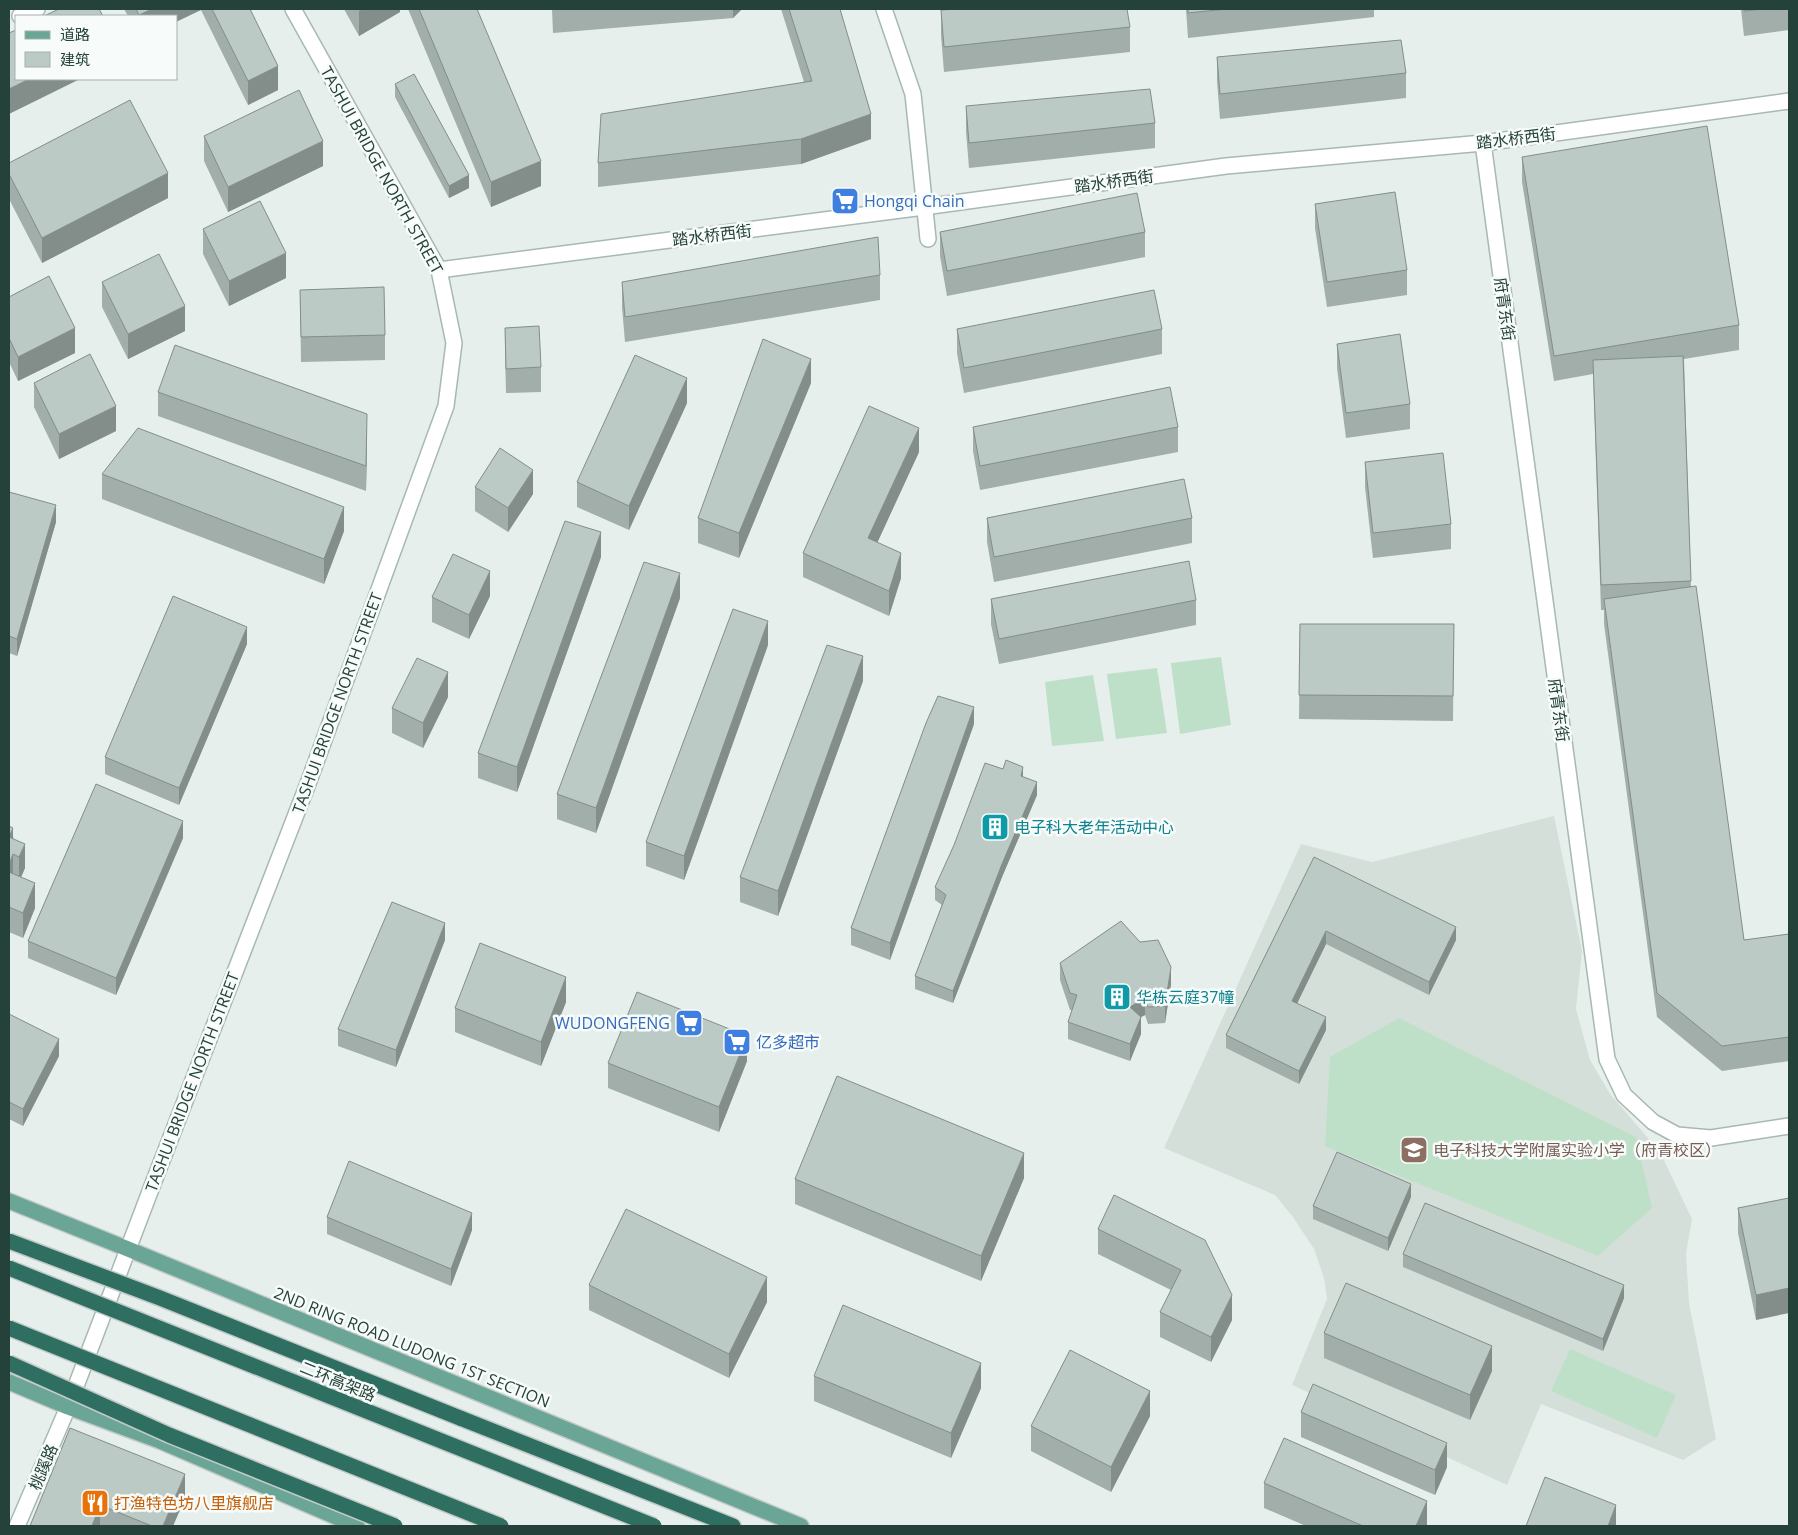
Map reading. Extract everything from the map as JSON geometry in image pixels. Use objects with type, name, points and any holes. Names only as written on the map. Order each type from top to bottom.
[{"type":"highway","points":[[9,1241],[160,1298],[733,1526]]},
{"type":"highway","name":"二环高架路","points":[[9,1268],[654,1526]]},
{"type":"highway","points":[[9,1328],[501,1526]]},
{"type":"highway","points":[[9,1363],[169,1435],[396,1526]]},
{"type":"main road","name":"2ND RING ROAD LUDONG 1ST SECTION","points":[[9,1201],[802,1526]]},
{"type":"main road","points":[[9,1382],[68,1407],[160,1441],[357,1526]]},
{"type":"street","points":[[22,15],[37,9]]},
{"type":"street","name":"TASHUI BRIDGE NORTH STREET","points":[[68,1407],[309,781],[446,406],[454,343],[439,270],[293,9]]},
{"type":"street","points":[[884,9],[913,94],[928,239]]},
{"type":"street","name":"踏水桥西街","points":[[439,270],[1226,166],[1483,143],[1789,101]]},
{"type":"street","name":"府青东街","points":[[1483,143],[1606,1059],[1624,1096],[1653,1122],[1677,1135],[1712,1138],[1789,1126]]},
{"type":"street","name":"桃蹊路","points":[[17,1526],[68,1407]]},
{"type":"shaded area","name":"电子科技大学附属实验小学（府青校区）","points":[[1554,816],[1582,951],[1576,1009],[1590,1060],[1610,1094],[1660,1152],[1692,1219],[1686,1254],[1689,1303],[1716,1439],[1683,1460],[1541,1404],[1507,1485],[1292,1385],[1327,1299],[1324,1278],[1314,1249],[1293,1217],[1275,1195],[1164,1148],[1301,844],[1372,862]]},
{"type":"green space","points":[[1221,657],[1231,725],[1180,734],[1171,663]]},
{"type":"green space","points":[[1157,668],[1167,733],[1116,739],[1107,674]]},
{"type":"green space","points":[[1093,675],[1104,741],[1052,746],[1045,682]]},
{"type":"green space","points":[[1399,1018],[1636,1137],[1652,1208],[1598,1256],[1325,1146],[1330,1057]]},
{"type":"green space","points":[[1570,1349],[1676,1395],[1657,1438],[1551,1391]]},
{"type":"building","points":[[59,9],[99,9],[102,15],[46,15]]},
{"type":"building","points":[[136,9],[152,9],[139,15]]},
{"type":"building","points":[[212,9],[250,9],[278,66],[248,81]]},
{"type":"building","points":[[419,9],[477,9],[541,161],[491,182]]},
{"type":"building","points":[[789,9],[840,9],[871,114],[801,139],[598,163],[601,114],[812,81]]},
{"type":"building","points":[[1127,9],[1130,27],[944,47],[941,10]]},
{"type":"building","points":[[1188,9],[1227,9],[1188,13]]},
{"type":"building","points":[[1744,9],[1762,9],[1744,11]]},
{"type":"building","points":[[15,30],[15,80],[27,80],[9,89],[9,33]]},
{"type":"building","points":[[1401,40],[1406,73],[1220,94],[1217,57]]},
{"type":"building","points":[[414,74],[469,175],[449,186],[395,84]]},
{"type":"building","points":[[1150,89],[1155,123],[969,143],[966,106]]},
{"type":"building","points":[[299,90],[323,141],[228,187],[204,136]]},
{"type":"building","points":[[130,100],[168,173],[42,238],[9,174],[9,163]]},
{"type":"building","points":[[1707,126],[1739,325],[1554,356],[1522,157]]},
{"type":"building","points":[[1395,192],[1407,270],[1327,282],[1315,204]]},
{"type":"building","points":[[1137,193],[1145,232],[947,271],[940,232]]},
{"type":"building","points":[[260,201],[286,253],[229,281],[203,229]]},
{"type":"building","points":[[878,237],[880,275],[625,317],[622,282]]},
{"type":"building","points":[[159,254],[185,306],[128,334],[102,282]]},
{"type":"building","points":[[49,276],[75,328],[18,357],[9,338],[9,297]]},
{"type":"building","points":[[384,287],[385,335],[301,337],[300,290]]},
{"type":"building","points":[[1154,290],[1162,329],[964,368],[957,329]]},
{"type":"building","points":[[539,326],[541,367],[506,369],[505,328]]},
{"type":"building","points":[[1400,334],[1410,404],[1346,413],[1337,344]]},
{"type":"building","points":[[763,339],[811,359],[739,533],[698,518]]},
{"type":"building","points":[[175,345],[367,414],[366,466],[158,392]]},
{"type":"building","points":[[90,354],[116,406],[59,434],[34,383]]},
{"type":"building","points":[[635,355],[687,378],[629,506],[577,482]]},
{"type":"building","points":[[1683,356],[1691,581],[1601,585],[1593,360]]},
{"type":"building","points":[[1170,387],[1178,427],[980,466],[973,427]]},
{"type":"building","points":[[869,406],[919,428],[868,538],[901,553],[889,591],[803,553]]},
{"type":"building","points":[[138,428],[344,507],[324,559],[102,474]]},
{"type":"building","points":[[500,448],[533,470],[508,508],[475,487]]},
{"type":"building","points":[[1443,453],[1451,524],[1373,533],[1365,462]]},
{"type":"building","points":[[1184,479],[1192,518],[994,557],[987,518]]},
{"type":"building","points":[[9,492],[56,505],[17,639],[9,636]]},
{"type":"building","points":[[565,521],[601,532],[517,767],[478,753]]},
{"type":"building","points":[[453,554],[490,571],[469,615],[432,597]]},
{"type":"building","points":[[1189,561],[1196,600],[999,639],[991,599]]},
{"type":"building","points":[[644,562],[680,573],[596,808],[557,794]]},
{"type":"building","points":[[1696,586],[1744,940],[1789,934],[1789,1037],[1722,1046],[1657,993],[1604,599]]},
{"type":"building","points":[[173,596],[247,627],[179,788],[105,757]]},
{"type":"building","points":[[733,609],[768,621],[684,856],[646,842]]},
{"type":"building","points":[[1300,624],[1454,624],[1453,696],[1299,695]]},
{"type":"building","points":[[827,645],[863,656],[778,891],[740,877]]},
{"type":"building","points":[[417,658],[448,672],[423,723],[392,708]]},
{"type":"building","points":[[938,696],[974,707],[890,943],[851,928],[926,723]]},
{"type":"building","points":[[1006,760],[1023,767],[1021,776],[1037,782],[1002,864],[953,991],[915,976],[946,895],[935,887],[954,845],[985,763],[1003,769]]},
{"type":"building","points":[[96,784],[183,821],[116,978],[28,941]]},
{"type":"building","points":[[9,826],[13,828],[9,837]]},
{"type":"building","points":[[9,837],[25,844],[19,857],[13,854],[10,862],[9,862]]},
{"type":"building","points":[[1314,857],[1456,927],[1429,982],[1326,931],[1292,1001],[1326,1017],[1299,1071],[1226,1035]]},
{"type":"building","points":[[9,872],[35,883],[23,913],[9,907]]},
{"type":"building","points":[[392,902],[445,923],[396,1050],[338,1029]]},
{"type":"building","name":"华栋云庭37幢","points":[[1121,921],[1140,942],[1158,940],[1171,967],[1165,1006],[1148,1007],[1145,998],[1130,1007],[1141,1017],[1130,1044],[1068,1022],[1077,995],[1070,993],[1060,963]]},
{"type":"building","points":[[480,943],[566,977],[541,1042],[455,1008]]},
{"type":"building","points":[[637,992],[747,1036],[719,1107],[608,1063]]},
{"type":"building","points":[[9,1014],[59,1039],[23,1109],[9,1102]]},
{"type":"building","points":[[837,1076],[1024,1153],[981,1256],[795,1179]]},
{"type":"building","points":[[1337,1152],[1411,1184],[1388,1238],[1313,1206]]},
{"type":"building","points":[[349,1161],[472,1213],[451,1269],[327,1217]]},
{"type":"building","points":[[1114,1195],[1205,1240],[1232,1295],[1211,1337],[1160,1312],[1181,1270],[1098,1229]]},
{"type":"building","points":[[1789,1198],[1789,1288],[1756,1295],[1738,1208]]},
{"type":"building","points":[[1425,1203],[1624,1285],[1603,1339],[1403,1254]]},
{"type":"building","points":[[626,1209],[767,1277],[729,1354],[589,1285]]},
{"type":"building","points":[[1346,1283],[1492,1346],[1470,1395],[1324,1333]]},
{"type":"building","points":[[843,1305],[981,1363],[951,1433],[814,1376]]},
{"type":"building","points":[[1070,1350],[1150,1391],[1111,1467],[1031,1426]]},
{"type":"building","points":[[1313,1384],[1447,1443],[1435,1470],[1301,1412]]},
{"type":"building","points":[[70,1428],[185,1474],[163,1526],[152,1526],[100,1505],[92,1526],[30,1526]]},
{"type":"building","points":[[1284,1438],[1427,1501],[1416,1526],[1363,1526],[1264,1483]]},
{"type":"building","points":[[1545,1477],[1616,1505],[1608,1526],[1526,1526]]},
{"type":"place","name":"Hongqi Chain","points":[[845,201]]},
{"type":"place","name":"电子科大老年活动中心","points":[[995,827]]},
{"type":"place","name":"华栋云庭37幢","points":[[1117,997]]},
{"type":"place","name":"WUDONGFENG","points":[[689,1023]]},
{"type":"place","name":"亿多超市","points":[[737,1042]]},
{"type":"place","name":"电子科技大学附属实验小学（府青校区）","points":[[1414,1150]]},
{"type":"place","name":"打渔特色坊八里旗舰店","points":[[95,1503]]}]
